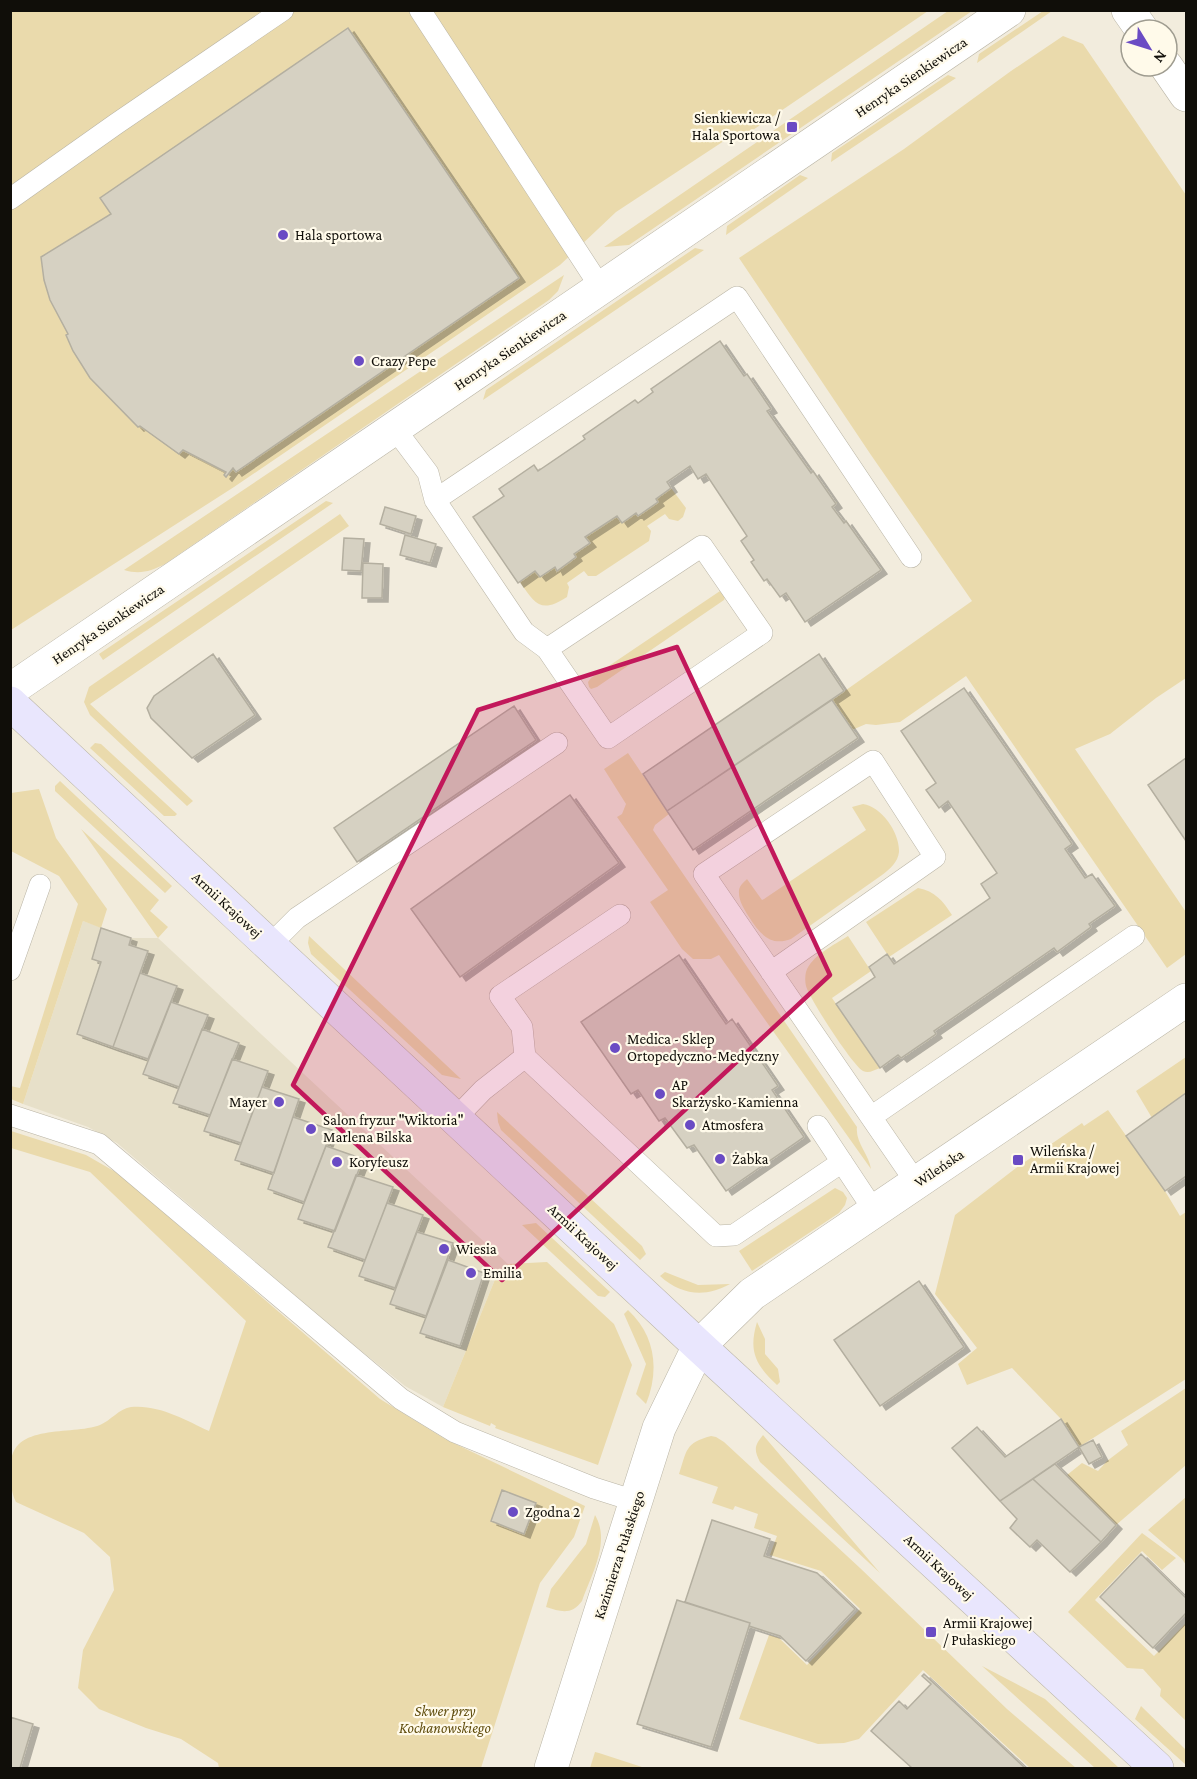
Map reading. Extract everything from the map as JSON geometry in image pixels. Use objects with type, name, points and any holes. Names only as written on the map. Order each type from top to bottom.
[{"type":"street","name":"Henryka Sienkiewicza","points":[[10,690],[1009,10]]},
{"type":"street","points":[[1174,78],[1186,95]]},
{"type":"street","name":"Armii Krajowej","points":[[10,703],[699,1346],[1157,1768]]},
{"type":"street","name":"Wileńska","points":[[699,1346],[752,1294],[1186,1000]]},
{"type":"street","name":"Kazimierza Pułaskiego","points":[[551,1768],[659,1428],[699,1346]]},
{"type":"lane","points":[[10,199],[283,10]]},
{"type":"lane","points":[[420,10],[601,288]]},
{"type":"lane","points":[[435,500],[737,297],[911,557]]},
{"type":"lane","points":[[395,429],[428,473],[435,500],[524,632],[547,649],[608,738],[762,633],[702,546],[547,649]]},
{"type":"lane","points":[[270,945],[297,918],[557,743]]},
{"type":"lane","points":[[771,972],[935,857],[873,761],[704,874],[771,972],[917,1184]]},
{"type":"lane","points":[[10,970],[40,885]]},
{"type":"lane","points":[[620,915],[500,996],[522,1027],[525,1057],[716,1236],[734,1235],[842,1162]]},
{"type":"lane","points":[[871,1117],[1134,936]]},
{"type":"lane","points":[[456,1119],[483,1090],[525,1057]]},
{"type":"lane","points":[[10,1115],[99,1144],[401,1399],[455,1432],[594,1488],[635,1501]]},
{"type":"lane","points":[[818,1126],[875,1212]]},
{"type":"highlighted area","points":[[677,647],[830,975],[502,1280],[293,1085],[478,710]]},
{"type":"shaded area","points":[[83,921],[131,938],[158,938],[508,1264],[496,1277],[443,1407],[405,1386],[339,1333],[117,1143],[88,1127],[23,1104]]},
{"type":"green space","points":[[11,11],[928,11],[741,138],[730,137],[616,212],[560,265],[234,487],[11,630]]},
{"type":"green space","points":[[948,11],[972,11],[629,245],[604,247]]},
{"type":"green space","points":[[1043,11],[1052,11],[977,63],[979,54]]},
{"type":"green space","points":[[1063,36],[1083,44],[1186,195],[1186,678],[1110,734],[1075,749],[1186,912],[1186,954],[1167,968],[966,676],[900,722],[866,724],[852,730],[832,700],[972,601],[739,258],[904,149]]},
{"type":"green space","points":[[948,75],[956,78],[831,162],[832,153]]},
{"type":"green space","points":[[800,175],[808,178],[726,235],[727,226]]},
{"type":"green space","points":[[695,248],[704,250],[483,400],[486,390]]},
{"type":"green space","points":[[564,275],[558,291],[549,300],[165,564],[145,572],[124,570]]},
{"type":"green space","points":[[671,488],[686,508],[683,517],[678,521],[669,519],[665,514],[647,526],[651,531],[649,541],[596,576],[588,576],[584,571],[567,583],[569,587],[567,597],[545,606],[535,601],[520,582],[535,571],[540,577],[555,567],[557,570],[576,558],[574,554],[589,543],[585,537],[617,516],[636,513],[638,516],[658,502],[656,499]]},
{"type":"green space","points":[[326,501],[333,503],[103,660],[99,654]]},
{"type":"green space","points":[[340,514],[349,526],[90,704],[193,801],[187,806],[90,715],[84,702],[89,687]]},
{"type":"green space","points":[[720,591],[725,597],[724,600],[597,687],[591,689],[589,687],[588,682],[591,678]]},
{"type":"green space","points":[[95,743],[101,744],[177,814],[164,816],[90,748]]},
{"type":"green space","points":[[628,753],[669,814],[655,825],[653,830],[857,1127],[858,1138],[871,1169],[719,955],[711,959],[693,959],[682,949],[650,902],[668,890],[617,817],[622,814],[626,804],[604,769]]},
{"type":"green space","points":[[60,781],[172,886],[165,893],[55,791],[55,786]]},
{"type":"green space","points":[[39,789],[56,838],[107,909],[101,928],[83,921],[23,1104],[11,1099],[10,1086],[20,1088],[78,904],[59,876],[11,851],[11,793]]},
{"type":"green space","points":[[863,804],[883,815],[893,829],[899,852],[891,868],[791,939],[777,941],[766,937],[753,923],[742,904],[739,894],[741,885],[747,879],[762,900],[764,899],[866,830],[852,807]]},
{"type":"green space","points":[[81,829],[159,900],[150,911],[168,927],[158,938]]},
{"type":"green space","points":[[918,888],[938,897],[952,915],[889,957],[866,922]]},
{"type":"green space","points":[[309,936],[461,1079],[442,1075],[311,954]]},
{"type":"green space","points":[[848,936],[871,971],[832,998],[880,1068],[869,1072],[863,1071],[841,1045],[815,1004],[806,984],[806,972],[813,961]]},
{"type":"green space","points":[[1186,1057],[1186,1093],[1152,1118],[1136,1091]]},
{"type":"green space","points":[[1108,1110],[1180,1216],[1186,1212],[1186,1379],[1079,1447],[1061,1419],[1012,1368],[967,1385],[958,1364],[977,1348],[935,1294],[955,1215],[1016,1168],[1082,1123],[1084,1126]]},
{"type":"green space","points":[[497,1112],[642,1246],[646,1254],[640,1260],[501,1130]]},
{"type":"green space","name":"Skwer przy Kochanowskiego","points":[[11,1131],[86,1155],[119,1174],[380,1399],[445,1439],[585,1506],[574,1537],[540,1583],[481,1768],[219,1768],[218,1763],[181,1739],[99,1709],[78,1688],[83,1650],[114,1590],[110,1557],[84,1533],[16,1502],[11,1481],[13,1453],[20,1443],[31,1437],[100,1425],[131,1407],[161,1410],[209,1431],[246,1321],[90,1172],[11,1148]]},
{"type":"green space","points":[[835,1188],[843,1192],[847,1198],[839,1213],[752,1271],[739,1251]]},
{"type":"green space","points":[[536,1223],[610,1292],[605,1297],[598,1296],[522,1225]]},
{"type":"green space","points":[[547,1262],[614,1324],[632,1365],[598,1465],[495,1428],[496,1426],[491,1423],[490,1426],[443,1407],[496,1277],[508,1264]]},
{"type":"green space","points":[[665,1272],[698,1285],[730,1284],[702,1293],[685,1291],[660,1276]]},
{"type":"green space","points":[[628,1310],[644,1330],[652,1353],[653,1378],[646,1404],[636,1394],[646,1364],[624,1314]]},
{"type":"green space","points":[[757,1322],[765,1339],[765,1354],[778,1369],[780,1382],[777,1385],[764,1371],[756,1357],[753,1342]]},
{"type":"green space","points":[[1186,1388],[1186,1465],[1116,1525],[1067,1475],[1082,1463],[1098,1471],[1128,1445],[1121,1431]]},
{"type":"green space","points":[[763,1435],[880,1573],[760,1462],[756,1448]]},
{"type":"green space","points":[[711,1436],[724,1442],[1007,1709],[1076,1768],[1030,1768],[923,1670],[859,1739],[844,1743],[818,1744],[739,1719],[769,1635],[779,1638],[807,1665],[860,1609],[821,1571],[770,1555],[777,1536],[754,1528],[758,1514],[735,1506],[733,1510],[712,1503],[718,1487],[679,1474],[688,1449],[696,1442]]},
{"type":"green space","points":[[1186,1497],[1186,1565],[1148,1530]]},
{"type":"green space","points":[[595,1515],[601,1536],[600,1547],[582,1601],[574,1609],[566,1611],[546,1607],[551,1589],[586,1544]]},
{"type":"green space","points":[[1142,1533],[1176,1558],[1162,1570],[1142,1551],[1095,1600],[1154,1656],[1186,1623],[1186,1721],[1160,1696],[1161,1689],[1143,1669],[1127,1668],[1068,1612]]},
{"type":"green space","points":[[982,1666],[1045,1699],[1119,1768],[1095,1768]]},
{"type":"green space","points":[[1141,1706],[1186,1750],[1186,1765],[1135,1719]]},
{"type":"green space","points":[[595,1752],[599,1753],[645,1768],[590,1768]]},
{"type":"building","name":"Hala sportowa","points":[[348,28],[519,278],[236,472],[233,468],[226,477],[224,475],[226,472],[183,450],[179,454],[140,426],[138,427],[90,378],[73,351],[66,335],[68,334],[50,300],[41,257],[111,214],[100,198]]},
{"type":"building","points":[[720,341],[744,376],[747,374],[771,409],[767,411],[836,504],[832,507],[844,523],[846,521],[881,570],[805,622],[786,593],[780,597],[767,579],[764,581],[741,541],[747,536],[706,474],[698,479],[690,466],[667,482],[671,488],[656,499],[658,502],[638,516],[636,513],[622,523],[617,516],[585,537],[590,543],[574,554],[576,557],[557,571],[555,567],[540,577],[535,571],[518,583],[473,517],[504,496],[499,489],[534,465],[538,471],[585,439],[583,436],[635,400],[638,403],[653,392],[651,389]]},
{"type":"building","points":[[385,507],[416,516],[411,534],[380,524]]},
{"type":"building","points":[[405,535],[436,544],[430,563],[400,555]]},
{"type":"building","points":[[344,538],[364,539],[361,571],[342,570]]},
{"type":"building","points":[[363,563],[383,564],[382,598],[362,598]]},
{"type":"building","points":[[213,654],[255,715],[192,758],[151,718],[147,708],[154,696]]},
{"type":"building","points":[[819,654],[844,691],[667,811],[643,774]]},
{"type":"building","points":[[964,688],[1072,844],[1065,849],[1085,878],[1092,874],[1115,906],[1089,924],[1091,927],[1057,952],[1054,948],[934,1031],[936,1034],[901,1058],[898,1055],[880,1068],[836,1004],[875,977],[869,967],[887,954],[894,964],[990,898],[981,884],[997,873],[948,801],[939,808],[926,790],[936,783],[901,731]]},
{"type":"building","points":[[832,700],[858,738],[693,850],[667,811]]},
{"type":"building","points":[[514,706],[536,740],[357,862],[334,828]]},
{"type":"building","points":[[1186,758],[1186,841],[1148,785]]},
{"type":"building","points":[[570,795],[619,863],[460,977],[411,909]]},
{"type":"building","points":[[101,928],[131,938],[129,945],[148,951],[113,1047],[77,1034],[101,962],[92,959]]},
{"type":"building","points":[[679,955],[726,1024],[732,1019],[778,1086],[772,1090],[804,1137],[726,1191],[694,1145],[687,1148],[665,1118],[659,1121],[638,1090],[631,1094],[581,1022]]},
{"type":"building","points":[[140,973],[177,986],[148,1059],[113,1047]]},
{"type":"building","points":[[171,1002],[208,1015],[179,1087],[143,1074]]},
{"type":"building","points":[[202,1029],[239,1043],[210,1115],[173,1103]]},
{"type":"building","points":[[232,1059],[268,1071],[241,1143],[204,1131]]},
{"type":"building","points":[[262,1087],[299,1099],[274,1173],[235,1160]]},
{"type":"building","points":[[1186,1093],[1186,1176],[1165,1191],[1126,1136]]},
{"type":"building","points":[[293,1117],[332,1130],[304,1202],[268,1189]]},
{"type":"building","points":[[326,1146],[363,1159],[335,1231],[298,1219]]},
{"type":"building","points":[[356,1175],[393,1187],[365,1260],[328,1247]]},
{"type":"building","points":[[387,1203],[423,1215],[395,1288],[359,1276]]},
{"type":"building","points":[[417,1232],[453,1243],[426,1316],[390,1304]]},
{"type":"building","points":[[448,1260],[484,1273],[460,1346],[420,1333]]},
{"type":"building","points":[[919,1281],[964,1347],[880,1406],[834,1340]]},
{"type":"building","points":[[1061,1419],[1079,1447],[1000,1501],[952,1448],[977,1427],[1005,1457]]},
{"type":"building","points":[[1093,1440],[1102,1457],[1089,1464],[1079,1447]]},
{"type":"building","points":[[1055,1464],[1116,1525],[1101,1542],[1033,1479]]},
{"type":"building","points":[[1033,1479],[1101,1542],[1070,1572],[1037,1540],[1030,1547],[1010,1528],[1017,1519],[1000,1501]]},
{"type":"building","name":"Zgodna 2","points":[[502,1490],[536,1503],[524,1534],[491,1521]]},
{"type":"building","points":[[712,1520],[770,1539],[764,1556],[817,1573],[855,1609],[806,1661],[780,1636],[749,1626],[750,1623],[685,1602]]},
{"type":"building","points":[[1141,1554],[1186,1598],[1186,1613],[1153,1648],[1100,1597]]},
{"type":"building","points":[[677,1600],[750,1623],[711,1747],[637,1724]]},
{"type":"building","points":[[924,1674],[1025,1768],[912,1768],[871,1731],[899,1701],[907,1709],[931,1684],[922,1676]]},
{"type":"building","points":[[10,1717],[33,1724],[20,1768],[10,1768]]},
{"type":"place","name":"Sienkiewicza / Hala Sportowa","points":[[792,127]]},
{"type":"place","name":"Hala sportowa","points":[[283,235]]},
{"type":"place","name":"Crazy Pepe","points":[[359,361]]},
{"type":"place","name":"Medica - Sklep Ortopedyczno-Medyczny","points":[[615,1048]]},
{"type":"place","name":"AP Skarżysko-Kamienna","points":[[660,1094]]},
{"type":"place","name":"Mayer","points":[[279,1102]]},
{"type":"place","name":"Atmosfera","points":[[690,1125]]},
{"type":"place","name":"Salon fryzur \"Wiktoria\" Marlena Bilska","points":[[311,1129]]},
{"type":"place","name":"Żabka","points":[[720,1159]]},
{"type":"place","name":"Wileńska / Armii Krajowej","points":[[1018,1160]]},
{"type":"place","name":"Koryfeusz","points":[[337,1162]]},
{"type":"place","name":"Wiesia","points":[[444,1249]]},
{"type":"place","name":"Emilia","points":[[471,1273]]},
{"type":"place","name":"Zgodna 2","points":[[513,1512]]},
{"type":"place","name":"Armii Krajowej / Pułaskiego","points":[[931,1632]]}]
